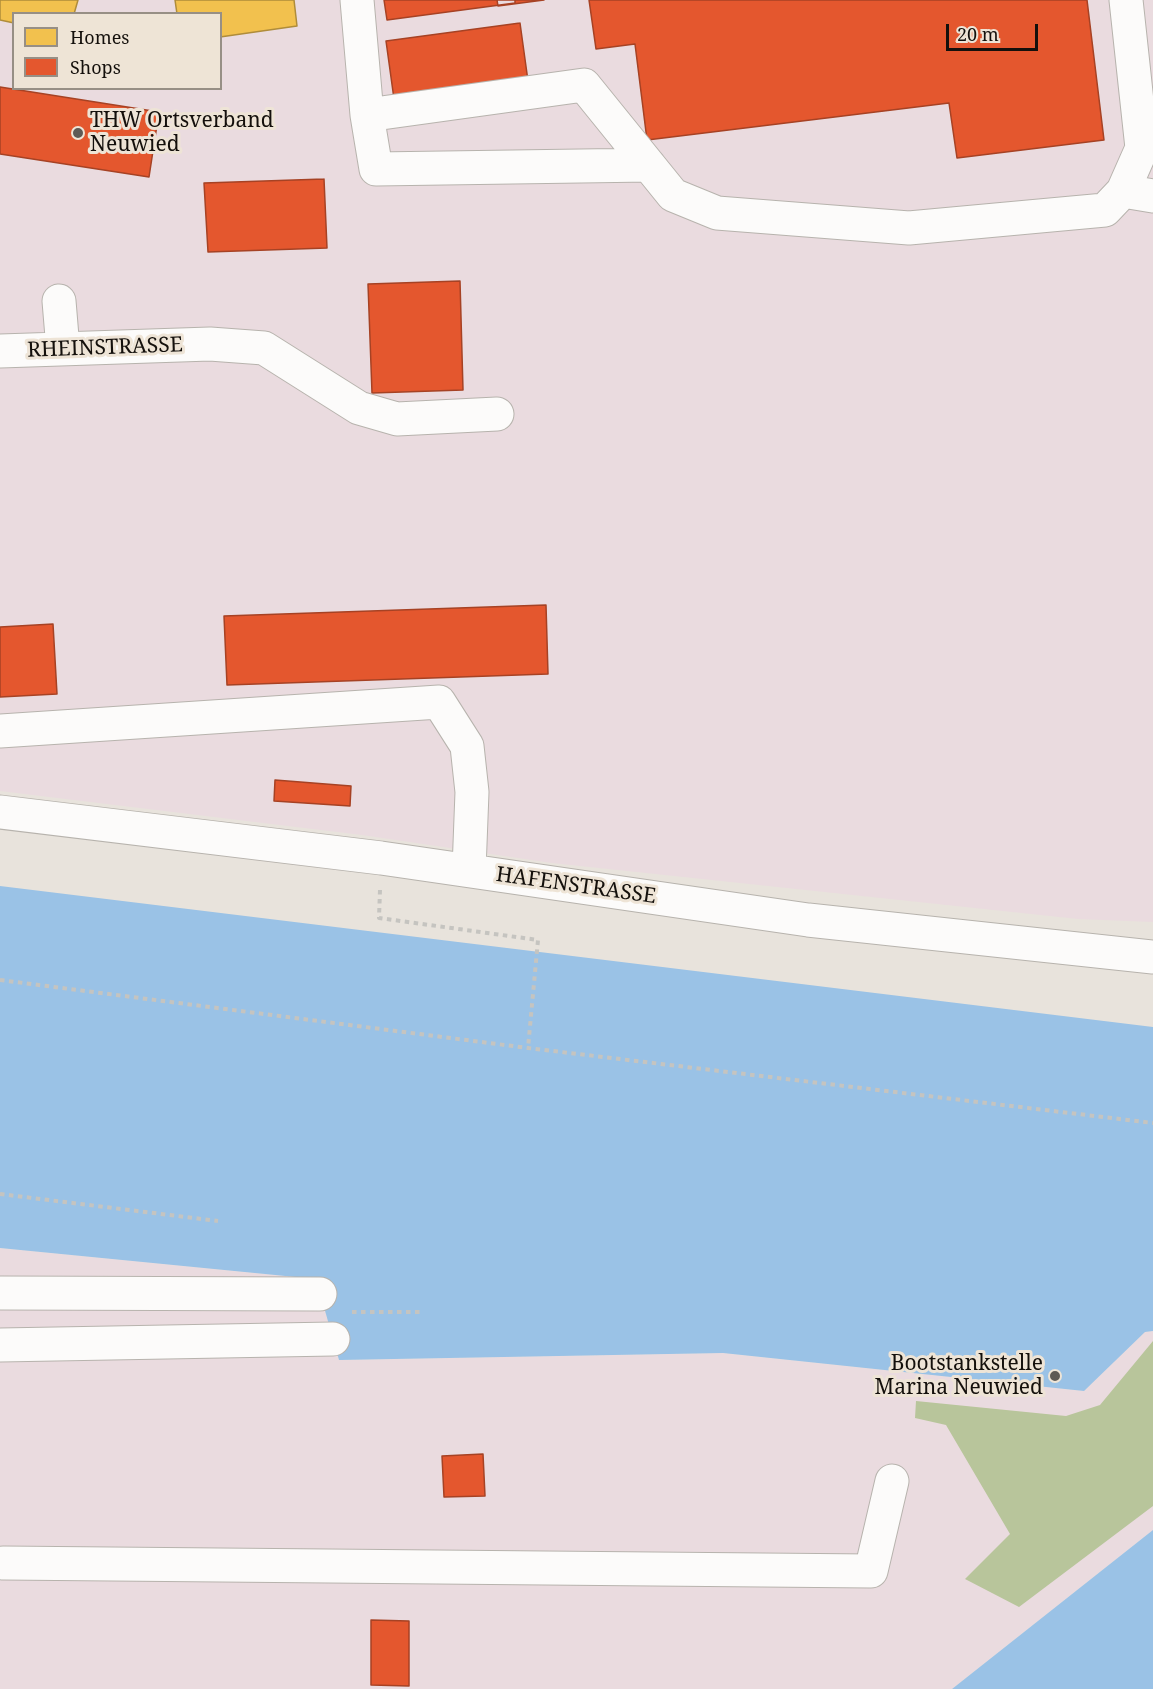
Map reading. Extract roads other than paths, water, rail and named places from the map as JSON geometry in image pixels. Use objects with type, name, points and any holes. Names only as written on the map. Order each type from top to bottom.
[{"type":"street","points":[[357,0],[367,115],[376,169],[648,165]]},
{"type":"street","points":[[367,115],[584,85],[673,195],[717,213],[909,228],[1105,210],[1138,194],[1142,148],[1126,0]]},
{"type":"street","points":[[59,301],[63,349]]},
{"type":"street","name":"RHEINSTRASSE","points":[[0,351],[210,344],[264,348],[359,408],[397,419],[497,414]]},
{"type":"street","points":[[0,731],[438,702],[467,746],[472,792],[469,870]]},
{"type":"street","name":"HAFENSTRASSE","points":[[0,812],[469,870],[808,920],[1153,957]]},
{"type":"street","points":[[0,1293],[320,1294]]},
{"type":"street","points":[[0,1345],[333,1339]]},
{"type":"street","points":[[3,1563],[871,1571],[892,1480]]},
{"type":"water","points":[[0,886],[1153,1027],[1153,1331],[1145,1332],[1084,1391],[723,1353],[339,1360],[316,1279],[0,1248]]},
{"type":"water","points":[[1153,1530],[1153,1689],[952,1689]]},
{"type":"place","name":"THW Ortsverband Neuwied","points":[[78,133]]},
{"type":"place","name":"Bootstankstelle Marina Neuwied","points":[[1055,1376]]}]
